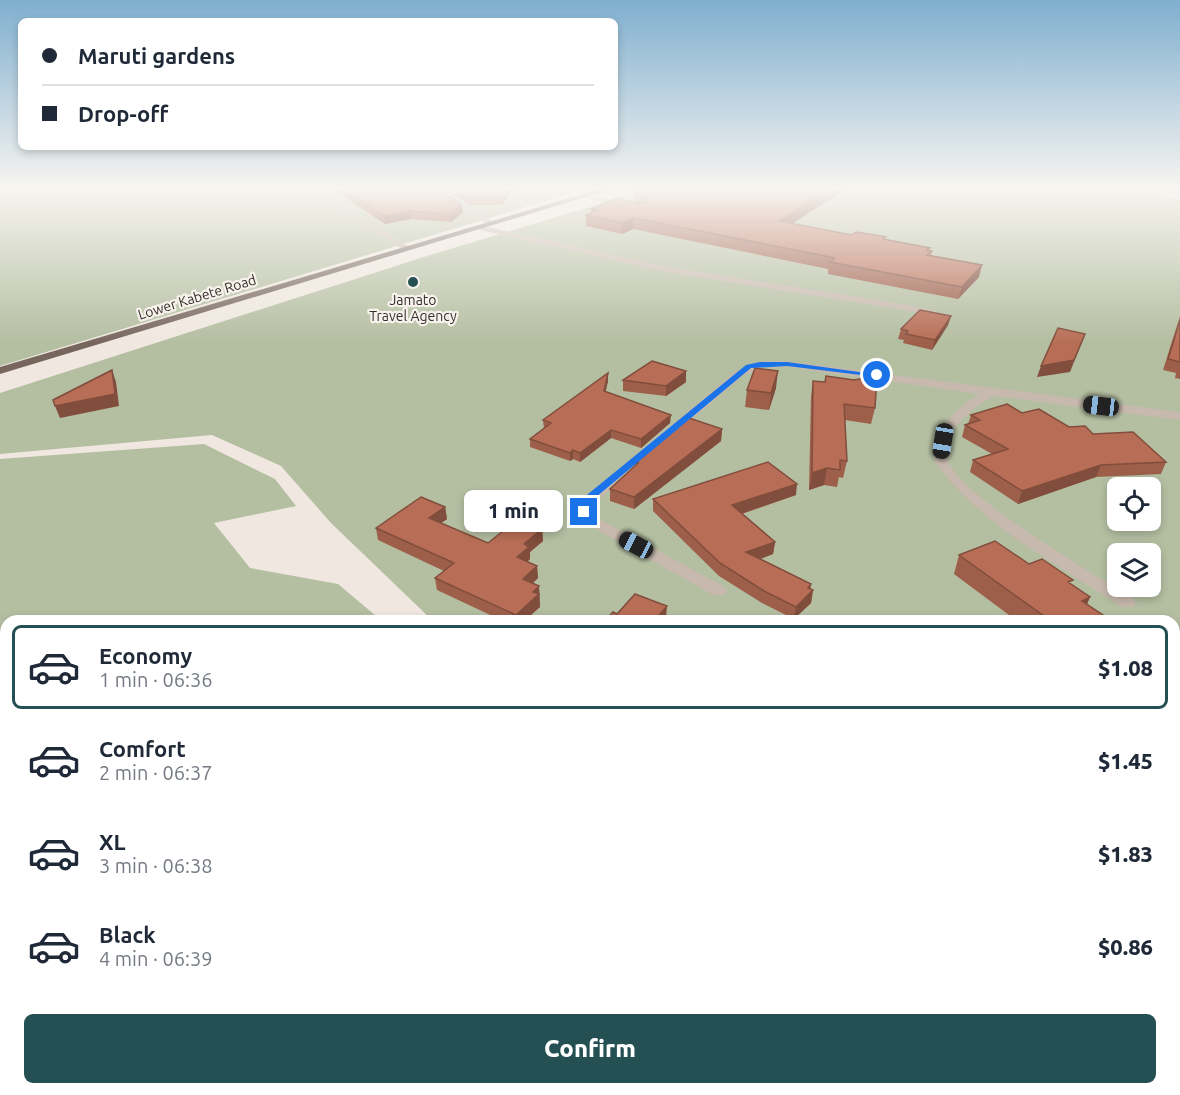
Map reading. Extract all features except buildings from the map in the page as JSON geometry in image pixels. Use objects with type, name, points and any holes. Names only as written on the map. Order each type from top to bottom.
[{"type":"main road","name":"Lower Kabete Road","points":[[0,371],[434,240]]},
{"type":"street","points":[[394,240],[407,248]]},
{"type":"street","points":[[533,240],[692,274],[840,295],[934,312]]},
{"type":"street","points":[[719,591],[596,523],[584,512],[583,506],[585,501],[748,367],[760,364],[787,364],[1180,416]]},
{"type":"street","points":[[992,392],[971,403],[950,424],[943,441],[943,465],[957,483],[987,507],[1128,603]]},
{"type":"green space","points":[[0,240],[416,240],[0,366]]},
{"type":"green space","points":[[480,240],[1180,240],[1180,615],[427,615],[331,523],[281,466],[212,435],[0,454],[0,393]]},
{"type":"green space","points":[[204,444],[275,479],[296,506],[214,523],[250,568],[338,584],[375,615],[0,615],[0,459]]},
{"type":"place","name":"Jamato Travel Agency","points":[[413,282]]},
{"type":"route","points":[[584,512],[582,509],[585,501],[748,367],[760,364],[787,364],[877,375]]}]
